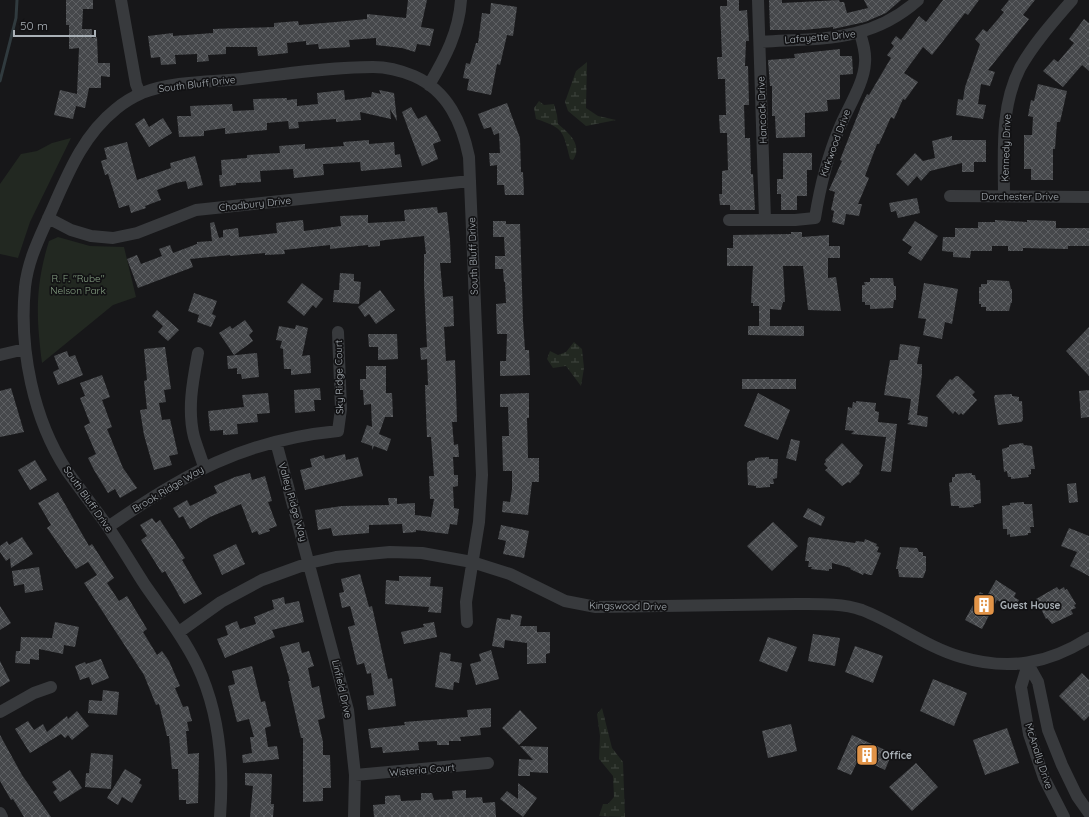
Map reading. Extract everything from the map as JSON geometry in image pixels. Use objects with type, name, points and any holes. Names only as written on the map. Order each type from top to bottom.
[{"type":"street","points":[[121,0],[136,84],[140,94]]},
{"type":"street","points":[[429,85],[446,57],[454,37],[461,0]]},
{"type":"street","name":"Hancock Drive","points":[[758,0],[764,220]]},
{"type":"street","name":"Lafayette Drive","points":[[760,42],[832,38],[860,33],[892,19],[918,0]]},
{"type":"street","name":"Kennedy Drive","points":[[1004,196],[1005,118],[1013,84],[1020,68],[1032,49],[1072,0]]},
{"type":"street","name":"Kirkwood Drive","points":[[729,220],[795,220],[815,218],[828,157],[862,76],[865,63],[864,48],[860,33]]},
{"type":"street","name":"South Bluff Drive","points":[[220,817],[222,758],[217,726],[209,695],[197,665],[179,632],[66,468],[49,434],[35,399],[25,349],[24,314],[29,265],[34,248],[64,181],[82,146],[98,125],[117,108],[140,94],[178,85],[337,69],[376,67],[398,71],[415,77],[429,85],[450,107],[459,122],[469,157],[482,475],[479,522],[466,602],[467,622]]},
{"type":"street","name":"Chadbury Drive","points":[[48,218],[71,230],[92,236],[113,238],[137,233],[196,210],[470,182]]},
{"type":"street","name":"Dorchester Drive","points":[[950,196],[1089,197]]},
{"type":"street","name":"Sky Ridge Court","points":[[276,442],[293,437],[338,431],[341,409],[338,332]]},
{"type":"street","points":[[0,355],[25,349]]},
{"type":"street","points":[[198,353],[193,377],[191,412],[194,436],[204,467]]},
{"type":"street","name":"Brook Ridge Way","points":[[108,527],[169,486],[204,467],[234,455],[276,442]]},
{"type":"street","name":"Valley Ridge Way","points":[[276,442],[310,563]]},
{"type":"street","name":"Kingswood Drive","points":[[179,632],[221,602],[262,580],[310,563],[336,557],[390,552],[422,553],[472,562],[510,574],[565,601],[596,607],[826,604],[861,610],[960,657],[991,663],[1028,664],[1058,656],[1089,638]]},
{"type":"street","name":"Linfield Drive","points":[[310,563],[348,710],[355,775],[354,817]]},
{"type":"street","name":"McAnally Drive","points":[[1028,664],[1038,682],[1048,730],[1062,765],[1077,796],[1089,813]]},
{"type":"street","name":"McAnally Drive","points":[[1028,664],[1021,686],[1029,734],[1044,778],[1064,817]]},
{"type":"street","points":[[0,712],[34,693],[51,687]]},
{"type":"street","name":"Wisteria Court","points":[[355,775],[488,763]]},
{"type":"street","points":[[0,813],[2,817]]},
{"type":"green space","points":[[587,62],[586,108],[598,116],[616,120],[586,126],[568,111],[565,102],[576,71]]},
{"type":"green space","points":[[539,101],[544,105],[554,104],[558,124],[570,135],[576,144],[576,155],[573,160],[570,159],[564,136],[561,132],[552,125],[536,119],[534,108]]},
{"type":"green space","points":[[71,138],[30,222],[18,258],[0,254],[0,184],[21,154],[37,151],[52,143]]},
{"type":"green space","name":"R. F. \"Rube\" Nelson Park","points":[[58,237],[90,246],[124,247],[136,297],[113,305],[42,363],[38,316],[39,287],[44,257],[49,241]]},
{"type":"green space","points":[[574,342],[582,349],[584,368],[581,386],[566,366],[553,368],[547,359],[550,351],[558,355],[566,352]]},
{"type":"green space","points":[[602,708],[612,748],[623,762],[625,817],[599,816],[603,804],[608,804],[614,797],[613,776],[599,759],[600,736],[597,714]]},
{"type":"building","points":[[66,0],[93,0],[93,9],[83,9],[82,29],[92,29],[92,38],[97,37],[98,63],[110,63],[110,77],[101,76],[101,88],[89,88],[85,108],[76,106],[73,119],[54,115],[60,90],[77,94],[79,48],[69,49],[69,25],[66,25]]},
{"type":"building","points":[[408,0],[427,0],[421,27],[434,29],[430,46],[417,44],[415,52],[402,48],[376,45],[376,38],[349,40],[350,47],[319,49],[318,44],[306,45],[306,41],[287,43],[288,53],[258,56],[257,47],[226,47],[226,54],[208,55],[209,61],[197,62],[197,54],[175,55],[176,64],[161,65],[160,57],[151,58],[148,36],[173,33],[173,36],[213,33],[213,29],[274,27],[274,23],[298,21],[299,25],[367,19],[367,14],[406,18]]},
{"type":"building","points":[[727,0],[739,0],[739,11],[747,10],[749,41],[746,41],[745,66],[748,66],[749,105],[744,105],[745,138],[750,138],[751,174],[753,174],[755,210],[730,210],[730,205],[720,205],[719,194],[722,194],[722,171],[728,170],[727,133],[720,133],[719,115],[726,115],[725,79],[718,79],[717,57],[722,57],[720,6],[727,6]]},
{"type":"building","points":[[769,0],[782,0],[782,3],[839,0],[840,2],[844,2],[847,13],[868,8],[864,0],[901,0],[886,13],[865,22],[833,29],[833,27],[804,30],[770,30]]},
{"type":"building","points":[[943,0],[979,0],[968,15],[965,13],[932,55],[923,47],[904,73],[918,82],[905,100],[903,99],[894,119],[891,117],[879,144],[877,144],[865,176],[869,178],[858,204],[862,204],[859,216],[846,214],[844,225],[832,222],[834,211],[831,210],[835,192],[829,190],[842,161],[840,160],[862,104],[891,58],[887,55],[894,46],[891,43],[896,36],[901,40],[919,16],[926,22]]},
{"type":"building","points":[[1009,0],[1035,0],[1023,15],[1029,19],[988,70],[995,72],[990,86],[981,84],[978,104],[986,105],[983,119],[956,115],[958,99],[963,100],[965,87],[980,44],[975,39],[983,29],[987,32],[1004,12],[1001,10]]},
{"type":"building","points":[[491,3],[517,7],[513,36],[507,35],[500,65],[497,64],[491,95],[467,90],[469,79],[463,78],[466,63],[470,64],[476,43],[478,43],[482,13],[490,14]]},
{"type":"building","points":[[1084,19],[1089,23],[1089,71],[1082,65],[1063,87],[1043,71],[1054,59],[1058,62],[1074,43],[1069,39]]},
{"type":"building","points":[[840,49],[840,56],[852,56],[853,74],[840,75],[840,99],[827,100],[828,111],[805,113],[805,137],[776,138],[775,116],[772,116],[772,86],[770,86],[768,60],[795,58],[794,54]]},
{"type":"building","points":[[1038,84],[1067,91],[1060,122],[1057,122],[1055,149],[1053,149],[1053,180],[1031,180],[1031,169],[1024,169],[1024,135],[1032,135],[1033,117],[1028,116],[1031,100],[1034,101]]},
{"type":"building","points":[[344,90],[345,100],[371,97],[372,92],[381,94],[379,90],[394,93],[397,121],[390,109],[391,119],[360,112],[361,120],[336,122],[336,119],[298,122],[299,128],[289,129],[288,121],[267,123],[267,130],[225,134],[225,128],[204,131],[204,136],[179,137],[177,116],[191,116],[190,106],[232,104],[233,111],[254,110],[253,99],[287,98],[287,100],[297,99],[297,106],[318,104],[317,93]]},
{"type":"building","points":[[507,103],[520,138],[521,172],[523,172],[524,195],[505,195],[504,185],[497,185],[497,165],[490,166],[489,153],[500,153],[499,133],[494,135],[491,127],[484,129],[478,114]]},
{"type":"building","points":[[411,107],[418,119],[426,115],[441,141],[433,144],[438,159],[422,166],[402,112]]},
{"type":"building","points":[[144,118],[149,127],[163,118],[172,133],[149,147],[135,124]]},
{"type":"building","points":[[952,136],[952,140],[986,140],[986,162],[974,162],[974,172],[962,172],[962,163],[930,171],[921,181],[917,176],[908,186],[896,174],[915,153],[923,161],[935,158],[932,141]]},
{"type":"building","points":[[369,140],[369,144],[394,142],[395,155],[400,154],[402,167],[361,171],[360,162],[323,164],[324,175],[294,178],[293,169],[260,171],[261,182],[236,183],[236,185],[220,187],[219,175],[222,175],[221,160],[247,158],[247,155],[280,153],[279,146],[305,144],[305,149],[344,146],[343,142]]},
{"type":"building","points":[[127,142],[137,180],[171,168],[170,163],[195,156],[203,185],[188,189],[186,181],[176,183],[157,190],[161,200],[145,206],[146,208],[131,213],[129,205],[119,208],[108,174],[105,175],[101,161],[107,159],[104,148]]},
{"type":"building","points":[[783,153],[812,153],[812,170],[807,170],[807,196],[797,196],[797,210],[781,210],[781,194],[777,194],[777,179],[783,179]]},
{"type":"building","points":[[917,198],[920,213],[898,218],[896,211],[891,212],[889,203]]},
{"type":"building","points":[[437,207],[438,213],[447,212],[450,240],[451,263],[440,263],[443,297],[453,296],[454,326],[444,327],[446,361],[455,360],[457,422],[452,422],[454,445],[458,444],[459,457],[453,457],[454,475],[458,475],[458,486],[453,487],[454,508],[459,509],[457,525],[450,524],[448,534],[416,530],[416,532],[403,533],[402,524],[369,525],[369,533],[333,536],[331,528],[318,530],[315,510],[342,506],[389,505],[388,498],[397,498],[397,504],[415,503],[415,515],[431,517],[434,499],[430,499],[429,476],[434,476],[431,437],[427,437],[425,385],[428,385],[427,359],[421,360],[420,348],[427,347],[424,284],[424,254],[426,254],[424,236],[380,241],[380,246],[368,247],[368,245],[330,249],[330,245],[284,250],[285,254],[265,255],[265,253],[190,259],[193,267],[138,288],[127,259],[137,255],[141,264],[162,256],[159,249],[170,245],[173,253],[197,244],[197,242],[212,241],[210,223],[214,222],[219,238],[223,237],[223,230],[238,228],[239,237],[277,233],[276,223],[303,220],[304,231],[341,226],[340,216],[368,215],[368,223],[405,221],[404,210]]},
{"type":"building","points":[[995,220],[1027,222],[1027,220],[1056,221],[1056,228],[1089,228],[1089,246],[1068,246],[1068,249],[1023,248],[1023,251],[1008,251],[1008,246],[992,246],[992,251],[971,251],[970,258],[953,257],[953,252],[942,251],[943,237],[955,237],[955,228],[978,228],[978,222],[995,222]]},
{"type":"building","points":[[493,221],[506,221],[506,224],[520,224],[523,321],[525,350],[529,350],[530,375],[500,376],[500,361],[506,361],[507,334],[497,334],[496,304],[506,303],[503,269],[495,269],[495,256],[505,256],[504,237],[493,237]]},
{"type":"building","points":[[915,221],[938,236],[921,261],[908,253],[912,247],[902,240]]},
{"type":"building","points":[[791,232],[802,232],[802,237],[829,235],[829,246],[840,246],[840,258],[828,258],[828,278],[836,277],[841,311],[808,310],[803,266],[783,266],[785,302],[783,302],[781,310],[770,309],[770,326],[804,326],[804,336],[748,335],[748,326],[759,326],[759,306],[753,306],[753,303],[751,303],[753,266],[727,266],[727,248],[733,248],[733,235],[791,234]]},
{"type":"building","points":[[340,273],[354,274],[354,281],[361,282],[359,304],[333,302],[334,290],[339,290]]},
{"type":"building","points":[[870,278],[893,278],[894,286],[896,286],[896,300],[894,300],[893,308],[870,309],[870,305],[865,305],[865,302],[862,302],[862,285],[865,285],[864,282],[870,282]]},
{"type":"building","points":[[987,280],[1009,281],[1012,289],[1012,303],[1009,311],[986,311],[986,307],[981,307],[981,304],[979,304],[979,287],[981,287],[981,284],[987,284]]},
{"type":"building","points":[[302,283],[323,299],[316,308],[313,305],[304,316],[287,302]]},
{"type":"building","points":[[924,283],[958,289],[952,324],[945,322],[942,339],[923,335],[926,319],[918,318]]},
{"type":"building","points":[[380,290],[395,310],[376,324],[369,314],[365,317],[358,307]]},
{"type":"building","points":[[194,293],[217,301],[212,314],[216,316],[211,327],[197,322],[199,315],[188,311]]},
{"type":"building","points":[[157,310],[179,330],[168,341],[158,332],[163,326],[152,316]]},
{"type":"building","points":[[245,320],[253,331],[249,335],[253,341],[234,355],[219,333],[230,326],[232,329]]},
{"type":"building","points":[[296,325],[308,328],[302,356],[310,355],[311,373],[291,375],[291,369],[284,369],[283,349],[280,348],[282,341],[276,340],[279,326],[295,329]]},
{"type":"building","points":[[1089,327],[1089,376],[1066,351]]},
{"type":"building","points":[[368,334],[397,334],[398,359],[378,360],[378,347],[369,347]]},
{"type":"building","points":[[900,344],[920,347],[917,364],[922,364],[922,374],[917,415],[928,417],[927,427],[907,424],[911,421],[908,420],[911,399],[884,395],[890,360],[898,360]]},
{"type":"building","points":[[165,347],[171,389],[164,390],[166,402],[159,403],[162,420],[170,419],[178,454],[169,456],[172,465],[154,470],[144,435],[140,410],[147,409],[144,381],[147,380],[144,349]]},
{"type":"building","points":[[67,351],[69,357],[75,355],[83,375],[58,385],[53,372],[59,369],[54,356]]},
{"type":"building","points":[[257,353],[259,377],[242,379],[241,374],[237,374],[237,368],[228,369],[227,356]]},
{"type":"building","points":[[366,366],[386,366],[386,393],[392,393],[393,417],[385,417],[379,434],[391,439],[387,451],[374,446],[372,450],[372,446],[361,442],[367,425],[372,427],[371,404],[364,405],[363,390],[360,390],[360,379],[366,379]]},
{"type":"building","points":[[102,375],[110,397],[102,400],[112,427],[107,429],[123,468],[137,488],[120,498],[115,489],[108,493],[88,458],[96,454],[84,426],[90,423],[80,398],[85,396],[80,383]]},
{"type":"building","points":[[958,376],[975,392],[972,395],[977,400],[963,415],[961,413],[959,415],[955,411],[953,414],[936,396],[950,379],[952,380]]},
{"type":"building","points":[[742,379],[796,379],[796,389],[742,389]]},
{"type":"building","points":[[11,388],[24,432],[0,437],[0,391]]},
{"type":"building","points":[[320,388],[321,400],[314,400],[315,411],[295,413],[294,390]]},
{"type":"building","points":[[1089,390],[1089,417],[1081,418],[1079,391]]},
{"type":"building","points":[[268,393],[270,413],[257,414],[258,422],[237,424],[238,434],[223,435],[223,430],[210,431],[208,411],[244,407],[242,395]]},
{"type":"building","points":[[529,393],[529,418],[527,418],[528,458],[539,458],[539,482],[532,482],[528,515],[502,512],[503,501],[510,502],[512,471],[503,471],[502,436],[509,436],[508,407],[500,407],[500,394]]},
{"type":"building","points":[[758,393],[790,410],[778,440],[744,426]]},
{"type":"building","points":[[1012,394],[1012,396],[1019,397],[1019,401],[1022,401],[1023,420],[1021,422],[998,425],[994,397],[995,395]]},
{"type":"building","points":[[856,401],[876,403],[875,411],[879,412],[878,422],[897,424],[891,472],[881,471],[886,437],[851,434],[854,431],[845,430],[848,407],[852,408],[853,402],[856,403]]},
{"type":"building","points":[[791,439],[800,441],[796,461],[786,458]]},
{"type":"building","points":[[842,443],[863,465],[859,472],[860,473],[850,483],[848,482],[842,486],[825,470],[828,468],[824,464],[826,462],[825,460]]},
{"type":"building","points":[[1023,443],[1024,445],[1032,446],[1035,469],[1031,469],[1031,474],[1028,475],[1029,477],[1011,479],[1011,477],[1008,477],[1007,471],[1004,472],[1002,449],[1009,447],[1009,445]]},
{"type":"building","points":[[345,454],[346,460],[358,457],[363,476],[305,490],[300,470],[312,467],[310,459],[324,455],[325,459]]},
{"type":"building","points":[[769,457],[769,459],[778,459],[777,478],[773,479],[774,484],[770,484],[770,487],[756,488],[756,486],[748,485],[747,463],[755,460],[755,458]]},
{"type":"building","points":[[35,460],[47,480],[30,490],[18,470]]},
{"type":"building","points":[[250,473],[252,480],[265,476],[272,501],[268,502],[277,526],[269,529],[270,531],[259,535],[257,531],[252,533],[241,504],[210,517],[190,529],[183,516],[179,518],[173,508],[187,500],[190,506],[217,493],[214,486],[235,477]]},
{"type":"building","points":[[972,473],[972,475],[975,475],[976,480],[980,480],[981,503],[973,505],[974,507],[959,508],[959,506],[951,506],[949,483],[952,482],[952,477],[955,477],[955,474]]},
{"type":"building","points":[[1076,483],[1078,502],[1069,503],[1067,484]]},
{"type":"building","points":[[58,492],[89,546],[92,544],[114,578],[107,583],[119,601],[127,596],[147,629],[143,632],[157,655],[162,651],[169,661],[180,686],[175,688],[183,707],[188,706],[192,721],[187,722],[189,731],[186,731],[188,754],[199,753],[198,803],[186,804],[186,800],[179,800],[178,769],[172,769],[169,736],[167,736],[159,704],[156,705],[144,675],[84,583],[97,575],[88,562],[76,569],[47,528],[51,525],[38,503]]},
{"type":"building","points":[[1024,502],[1024,504],[1032,504],[1034,527],[1030,527],[1031,533],[1028,533],[1028,535],[1010,537],[1010,534],[1007,535],[1007,529],[1003,529],[1002,506],[1010,505],[1010,503]]},
{"type":"building","points":[[808,508],[825,517],[821,526],[803,517]]},
{"type":"building","points":[[152,518],[156,523],[160,520],[185,558],[182,560],[202,594],[184,604],[165,571],[162,573],[141,540],[147,536],[140,525]]},
{"type":"building","points":[[773,522],[798,546],[772,571],[747,546]]},
{"type":"building","points":[[501,525],[529,531],[524,558],[503,554],[506,541],[498,539]]},
{"type":"building","points":[[1069,528],[1089,536],[1089,576],[1070,566],[1077,552],[1061,546]]},
{"type":"building","points":[[22,537],[33,554],[11,568],[10,558],[6,561],[0,552],[0,546],[7,541],[9,545]]},
{"type":"building","points":[[810,537],[855,543],[856,541],[864,542],[865,539],[877,544],[876,546],[879,547],[877,552],[881,553],[872,575],[864,573],[863,575],[850,569],[851,568],[832,563],[832,569],[829,569],[829,571],[811,569],[812,567],[808,567],[809,561],[805,561],[808,538]]},
{"type":"building","points":[[236,544],[245,564],[222,575],[213,555]]},
{"type":"building","points":[[900,547],[917,548],[919,552],[923,552],[923,556],[926,556],[926,570],[923,578],[899,577],[898,569],[896,569]]},
{"type":"building","points":[[39,567],[43,590],[25,593],[24,584],[14,586],[12,571]]},
{"type":"building","points":[[360,574],[369,607],[372,606],[388,679],[392,678],[396,706],[368,710],[366,696],[374,695],[371,673],[367,674],[364,663],[357,665],[348,627],[355,625],[350,606],[342,608],[339,593],[344,592],[341,579]]},
{"type":"building","points":[[399,576],[431,577],[430,586],[443,587],[441,613],[428,612],[429,607],[385,604],[386,580],[399,581]]},
{"type":"building","name":"Guest House","points":[[996,580],[1016,593],[1014,597],[1019,600],[1014,610],[997,600],[982,629],[965,620],[980,592],[987,596]]},
{"type":"building","points":[[1057,587],[1059,590],[1064,587],[1065,590],[1067,589],[1076,604],[1074,605],[1076,608],[1071,610],[1073,614],[1052,624],[1047,618],[1046,619],[1036,599]]},
{"type":"building","points":[[284,597],[285,604],[299,601],[304,622],[272,630],[275,637],[225,658],[217,639],[228,635],[225,626],[237,621],[240,629],[256,624],[254,617],[274,609],[272,600]]},
{"type":"building","points":[[0,606],[11,623],[0,630]]},
{"type":"building","points":[[511,614],[522,616],[520,626],[537,626],[537,632],[550,632],[550,653],[546,654],[546,663],[527,664],[527,643],[505,640],[504,648],[492,646],[497,618],[510,620]]},
{"type":"building","points":[[55,622],[79,627],[75,647],[64,645],[63,654],[39,649],[39,660],[30,659],[30,664],[15,663],[16,651],[20,651],[21,637],[52,638]]},
{"type":"building","points":[[434,622],[437,637],[404,644],[401,632],[424,627],[423,624]]},
{"type":"building","points":[[813,634],[840,638],[835,666],[808,661]]},
{"type":"building","points":[[768,637],[797,647],[787,672],[759,661]]},
{"type":"building","points":[[299,642],[302,653],[309,651],[314,666],[308,668],[312,688],[319,686],[325,718],[318,720],[323,742],[323,755],[330,755],[331,788],[323,788],[323,801],[303,802],[303,738],[301,738],[288,681],[290,681],[280,647]]},
{"type":"building","points":[[855,646],[883,656],[873,683],[845,672]]},
{"type":"building","points":[[491,650],[499,679],[476,685],[470,664],[481,661],[479,654]]},
{"type":"building","points":[[440,652],[451,654],[450,661],[462,663],[459,683],[454,682],[453,690],[435,687]]},
{"type":"building","points":[[101,659],[109,678],[92,685],[89,677],[80,680],[75,666],[85,662],[86,664]]},
{"type":"building","points":[[0,661],[10,681],[0,687]]},
{"type":"building","points":[[252,666],[261,702],[265,701],[271,726],[265,728],[268,747],[277,746],[279,759],[243,763],[242,755],[252,753],[250,737],[254,737],[249,719],[237,722],[228,686],[235,684],[232,671]]},
{"type":"building","points":[[1082,673],[1089,680],[1089,716],[1084,721],[1059,696]]},
{"type":"building","points":[[933,679],[967,693],[954,726],[920,711]]},
{"type":"building","points":[[103,690],[119,692],[117,715],[88,713],[89,700],[102,701]]},
{"type":"building","points":[[491,708],[491,727],[480,728],[481,735],[460,737],[461,741],[449,741],[449,745],[437,745],[437,741],[418,742],[419,750],[383,753],[382,747],[371,748],[368,729],[405,725],[404,722],[468,717],[467,710]]},
{"type":"building","points":[[520,710],[537,728],[519,745],[502,728]]},
{"type":"building","points":[[77,711],[89,726],[72,740],[68,735],[65,738],[61,734],[30,753],[15,729],[28,721],[34,730],[43,724],[47,732],[67,716],[68,719]]},
{"type":"building","points":[[791,724],[797,751],[768,758],[762,731]]},
{"type":"building","points":[[1007,728],[1019,763],[985,775],[973,740]]},
{"type":"building","points":[[0,735],[22,775],[51,817],[24,817],[13,799],[11,800],[0,781]]},
{"type":"building","name":"Office","points":[[852,735],[892,753],[885,770],[859,758],[851,775],[837,769]]},
{"type":"building","points":[[520,746],[548,747],[548,773],[530,772],[530,776],[518,776],[519,759],[533,760]]},
{"type":"building","points":[[91,753],[113,755],[111,789],[85,787],[86,773],[89,773]]},
{"type":"building","points":[[916,763],[938,787],[912,811],[889,787]]},
{"type":"building","points":[[125,769],[141,779],[139,783],[142,785],[132,803],[122,797],[118,805],[107,798]]},
{"type":"building","points":[[70,770],[82,788],[60,802],[53,792],[57,789],[52,782]]},
{"type":"building","points":[[245,773],[272,774],[271,804],[274,804],[273,817],[250,817],[253,786],[245,785]]},
{"type":"building","points":[[518,783],[537,798],[523,817],[500,799],[507,791],[518,799]]},
{"type":"building","points":[[466,790],[466,798],[482,797],[483,803],[495,802],[496,817],[374,817],[373,805],[385,804],[385,796],[400,795],[401,801],[421,800],[421,793],[432,793],[434,800],[453,799],[452,791]]},
{"type":"waterway","points":[[0,81],[16,18],[17,0]]},
{"type":"place","name":"Guest House","points":[[984,605]]},
{"type":"place","name":"Office","points":[[867,755]]}]
